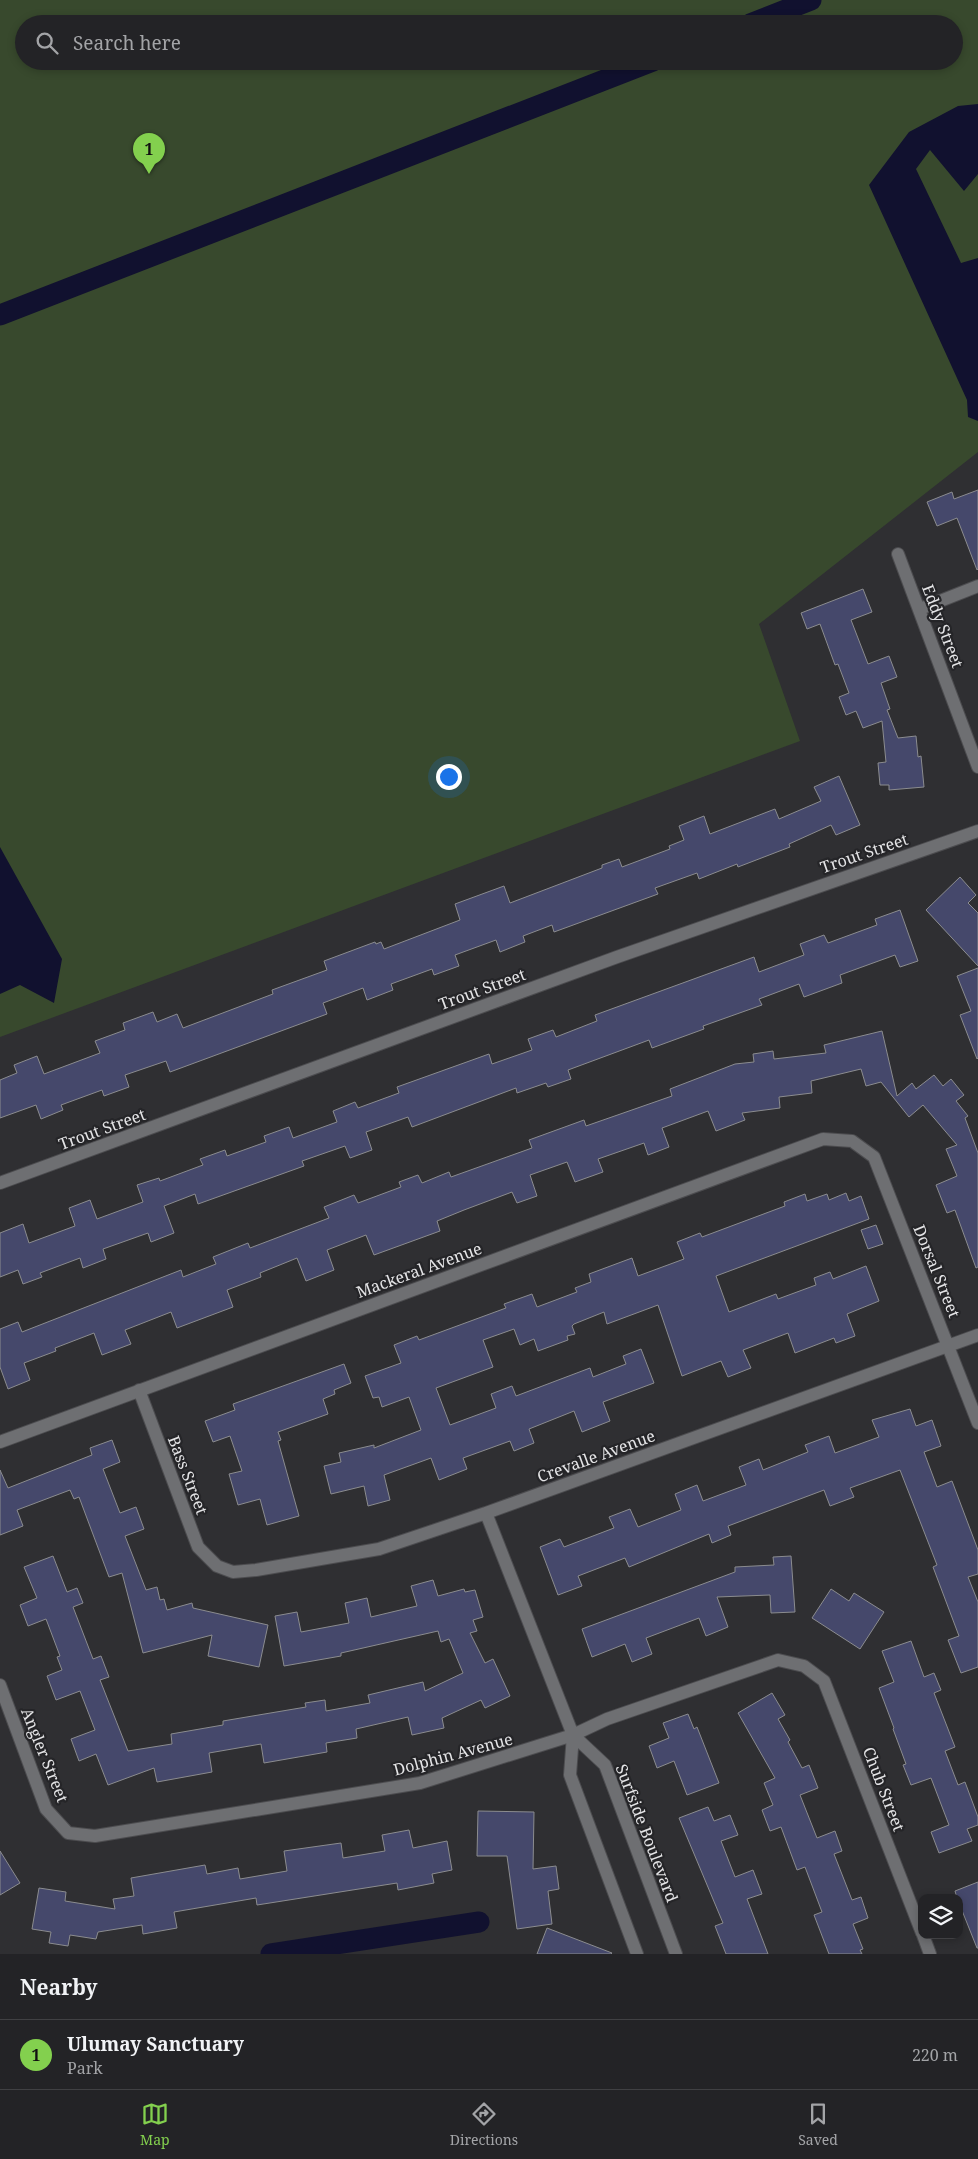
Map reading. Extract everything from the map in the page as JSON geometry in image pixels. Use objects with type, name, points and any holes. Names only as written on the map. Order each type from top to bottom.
[{"type":"street","name":"Eddy Street","points":[[898,554],[920,608],[978,767]]},
{"type":"street","points":[[920,608],[978,586]]},
{"type":"street","name":"Trout Street","points":[[0,1183],[607,961],[978,831]]},
{"type":"street","name":"Mackeral Avenue","points":[[0,1442],[823,1140],[852,1141]]},
{"type":"street","name":"Dorsal Street","points":[[852,1141],[874,1157],[978,1423]]},
{"type":"street","name":"Crevalle Avenue","points":[[217,1566],[233,1572],[256,1570],[379,1549],[486,1513],[978,1336]]},
{"type":"street","name":"Bass Street","points":[[139,1390],[198,1546],[217,1566]]},
{"type":"street","name":"Surfside Boulevard","points":[[486,1513],[573,1735],[605,1765],[676,1954]]},
{"type":"street","name":"Dolphin Avenue","points":[[68,1833],[95,1836],[420,1783],[573,1735],[607,1719],[778,1660],[804,1666]]},
{"type":"street","name":"Chub Street","points":[[804,1666],[824,1682],[918,1924]]},
{"type":"street","name":"Angler Street","points":[[0,1685],[46,1808],[68,1833]]},
{"type":"street","name":"Surfside Boulevard","points":[[573,1735],[570,1775],[637,1954]]},
{"type":"street","name":"Chub Street","points":[[924,1939],[930,1954]]},
{"type":"green space","points":[[0,0],[978,0],[978,452],[759,624],[800,741],[0,1037]]},
{"type":"shaded area","points":[[978,104],[978,174],[964,191],[930,150],[916,169],[961,263],[978,258],[978,421],[968,417],[967,400],[869,185],[909,132],[958,106]]},
{"type":"shaded area","points":[[0,847],[62,959],[54,1003],[20,985],[0,994]]},
{"type":"building","points":[[978,490],[977,570],[957,518],[937,526],[927,502],[952,492],[954,499]]},
{"type":"building","points":[[863,589],[872,612],[851,620],[868,664],[889,656],[897,677],[881,683],[890,709],[887,710],[898,738],[916,736],[918,757],[921,756],[924,787],[889,790],[889,785],[880,785],[878,763],[886,762],[882,721],[863,728],[856,711],[846,715],[839,697],[849,693],[838,664],[835,665],[820,624],[807,629],[801,613]]},
{"type":"building","points":[[839,776],[860,825],[836,835],[831,825],[789,844],[790,847],[738,867],[737,864],[699,879],[697,873],[655,888],[658,894],[554,932],[552,925],[523,936],[525,942],[500,952],[496,940],[455,955],[459,966],[434,975],[432,969],[391,984],[393,990],[367,1000],[363,988],[323,1003],[327,1014],[170,1072],[166,1061],[125,1075],[129,1087],[104,1096],[102,1090],[61,1105],[63,1110],[41,1119],[36,1105],[0,1118],[0,1080],[17,1073],[14,1065],[37,1056],[44,1074],[100,1053],[95,1041],[125,1030],[123,1023],[153,1012],[157,1022],[177,1014],[183,1028],[273,994],[272,990],[327,970],[324,961],[375,942],[376,944],[381,942],[384,949],[460,920],[455,904],[504,886],[510,903],[602,868],[602,865],[619,859],[622,867],[670,849],[669,846],[684,840],[679,826],[704,816],[710,834],[775,809],[779,819],[821,801],[814,787]]},
{"type":"building","points":[[960,877],[976,895],[968,903],[978,913],[978,966],[926,910]]},
{"type":"building","points":[[900,910],[918,961],[900,967],[895,955],[840,975],[842,983],[804,997],[799,984],[759,999],[762,1005],[703,1026],[704,1029],[652,1048],[649,1040],[568,1070],[571,1079],[548,1087],[546,1083],[517,1093],[516,1088],[412,1127],[408,1117],[366,1132],[372,1150],[350,1158],[345,1146],[302,1161],[304,1166],[198,1204],[195,1194],[164,1206],[174,1233],[151,1242],[148,1233],[103,1249],[106,1259],[83,1268],[80,1258],[40,1273],[42,1277],[23,1284],[18,1270],[0,1277],[0,1233],[23,1224],[29,1243],[75,1226],[69,1208],[90,1200],[97,1219],[143,1202],[137,1185],[159,1178],[160,1181],[203,1165],[200,1159],[225,1150],[227,1156],[266,1142],[264,1136],[289,1127],[293,1138],[337,1122],[333,1111],[355,1102],[358,1108],[399,1093],[397,1087],[489,1054],[492,1064],[532,1050],[528,1039],[553,1030],[556,1037],[597,1021],[595,1015],[754,957],[759,972],[804,955],[800,944],[824,935],[828,943],[877,925],[875,919]]},
{"type":"building","points":[[978,968],[977,1059],[960,1015],[971,1011],[957,976]]},
{"type":"building","points":[[882,1031],[897,1096],[912,1083],[916,1089],[934,1075],[943,1086],[951,1079],[964,1095],[956,1101],[968,1116],[965,1118],[978,1153],[978,1267],[976,1268],[955,1210],[947,1213],[936,1185],[957,1176],[946,1149],[957,1145],[923,1105],[909,1117],[881,1082],[866,1086],[861,1069],[811,1081],[812,1093],[779,1097],[780,1108],[742,1113],[745,1120],[716,1131],[708,1111],[662,1128],[669,1147],[648,1155],[644,1143],[598,1159],[603,1172],[575,1182],[567,1162],[530,1175],[537,1196],[517,1203],[512,1192],[437,1221],[440,1231],[374,1255],[366,1235],[327,1250],[334,1270],[306,1281],[297,1258],[260,1273],[261,1277],[227,1290],[233,1307],[177,1328],[171,1312],[125,1330],[131,1344],[102,1355],[94,1333],[55,1348],[56,1351],[24,1363],[30,1380],[8,1389],[0,1367],[0,1329],[18,1322],[22,1332],[181,1270],[183,1277],[216,1264],[213,1257],[248,1243],[250,1248],[329,1218],[324,1207],[354,1195],[358,1203],[401,1187],[399,1182],[418,1175],[422,1183],[449,1172],[451,1177],[532,1148],[529,1140],[584,1120],[586,1126],[672,1096],[670,1089],[735,1064],[754,1062],[753,1054],[773,1051],[774,1059],[826,1053],[824,1045]]},
{"type":"building","points":[[846,1193],[849,1201],[861,1196],[869,1219],[716,1276],[729,1312],[776,1294],[778,1299],[816,1285],[814,1278],[830,1272],[833,1279],[866,1266],[879,1301],[847,1314],[855,1336],[836,1343],[834,1338],[795,1353],[788,1333],[743,1350],[751,1368],[728,1377],[721,1361],[682,1376],[658,1305],[607,1324],[604,1312],[574,1324],[572,1326],[575,1334],[567,1336],[568,1340],[538,1351],[534,1339],[520,1345],[514,1329],[483,1340],[493,1367],[436,1388],[450,1425],[496,1408],[491,1394],[512,1386],[516,1396],[590,1368],[593,1377],[626,1364],[623,1356],[641,1349],[654,1383],[603,1402],[610,1421],[582,1432],[574,1411],[529,1429],[534,1443],[514,1451],[510,1441],[463,1458],[467,1469],[439,1480],[431,1458],[384,1475],[390,1500],[368,1506],[364,1486],[331,1494],[324,1466],[341,1462],[339,1453],[374,1445],[374,1448],[421,1430],[409,1397],[382,1407],[379,1397],[373,1398],[365,1376],[401,1363],[394,1345],[417,1336],[419,1340],[506,1308],[504,1304],[532,1294],[537,1307],[577,1292],[575,1288],[591,1282],[589,1274],[632,1258],[638,1276],[684,1259],[677,1242],[700,1233],[702,1237],[785,1206],[784,1202],[805,1194],[807,1201],[827,1194],[829,1200]]},
{"type":"building","points":[[876,1225],[883,1244],[868,1249],[861,1230]]},
{"type":"building","points":[[344,1364],[351,1383],[334,1390],[335,1394],[323,1399],[328,1414],[278,1432],[281,1440],[278,1441],[299,1516],[267,1525],[260,1499],[238,1505],[229,1474],[242,1471],[230,1436],[213,1442],[205,1421],[235,1410],[233,1404]]},
{"type":"building","points":[[910,1409],[916,1426],[932,1420],[941,1446],[924,1452],[937,1487],[952,1481],[978,1550],[978,1574],[968,1577],[978,1602],[978,1667],[961,1673],[948,1640],[959,1636],[933,1567],[937,1565],[900,1470],[850,1488],[854,1497],[830,1506],[824,1490],[728,1526],[731,1535],[712,1543],[709,1534],[629,1567],[625,1558],[578,1576],[582,1586],[558,1595],[540,1547],[560,1539],[564,1547],[614,1528],[609,1517],[630,1509],[638,1527],[681,1510],[675,1494],[697,1485],[703,1501],[746,1485],[739,1467],[759,1459],[763,1470],[808,1452],[805,1445],[829,1436],[835,1453],[879,1437],[872,1420]]},
{"type":"building","points":[[112,1440],[120,1462],[103,1469],[120,1513],[136,1507],[144,1529],[125,1536],[146,1590],[157,1587],[160,1600],[164,1599],[167,1610],[192,1603],[193,1608],[268,1625],[259,1667],[208,1656],[212,1635],[143,1653],[122,1573],[109,1577],[79,1497],[74,1499],[70,1490],[17,1510],[23,1526],[0,1535],[0,1470],[8,1488],[92,1455],[90,1448]]},
{"type":"building","points":[[53,1556],[67,1592],[77,1588],[83,1603],[73,1607],[93,1659],[101,1656],[109,1677],[100,1680],[128,1751],[172,1744],[171,1734],[223,1725],[223,1721],[306,1707],[305,1703],[325,1700],[326,1711],[370,1703],[368,1695],[423,1682],[425,1691],[463,1673],[449,1639],[441,1642],[438,1631],[341,1653],[341,1656],[284,1666],[275,1616],[297,1612],[301,1632],[349,1623],[345,1603],[367,1598],[371,1617],[417,1606],[411,1586],[433,1580],[438,1596],[464,1589],[465,1592],[475,1590],[483,1617],[473,1620],[477,1631],[470,1633],[485,1663],[493,1659],[510,1696],[485,1708],[481,1700],[442,1718],[444,1728],[412,1735],[408,1717],[356,1729],[357,1738],[326,1743],[327,1752],[264,1763],[261,1744],[209,1753],[212,1772],[157,1782],[154,1768],[108,1785],[96,1754],[79,1761],[71,1739],[95,1730],[80,1691],[56,1700],[47,1676],[62,1670],[57,1657],[60,1656],[46,1619],[28,1626],[20,1605],[37,1598],[24,1567]]},
{"type":"building","points":[[791,1556],[795,1612],[771,1613],[770,1595],[717,1597],[728,1627],[706,1636],[699,1618],[646,1638],[652,1654],[632,1662],[625,1644],[592,1657],[582,1629],[735,1572],[735,1567],[774,1565],[773,1557]]},
{"type":"building","points":[[831,1589],[849,1601],[854,1593],[884,1612],[860,1649],[812,1618]]},
{"type":"building","points":[[911,1641],[924,1677],[934,1673],[941,1690],[934,1693],[955,1747],[945,1751],[958,1785],[965,1782],[978,1817],[978,1825],[967,1829],[972,1841],[939,1853],[931,1832],[949,1825],[931,1778],[911,1785],[903,1765],[906,1764],[879,1688],[894,1682],[882,1651]]},
{"type":"building","points":[[772,1693],[785,1715],[778,1719],[790,1740],[788,1742],[802,1768],[809,1765],[818,1788],[800,1795],[817,1838],[835,1831],[842,1851],[834,1854],[852,1900],[861,1897],[868,1918],[853,1924],[863,1949],[860,1950],[862,1954],[829,1954],[814,1915],[822,1912],[805,1867],[797,1870],[781,1827],[770,1831],[762,1810],[773,1805],[764,1783],[775,1778],[738,1713]]},
{"type":"building","points":[[688,1714],[694,1729],[697,1727],[719,1783],[687,1795],[674,1761],[657,1768],[649,1746],[669,1738],[663,1723]]},
{"type":"building","points":[[708,1807],[714,1821],[730,1815],[738,1835],[721,1841],[735,1877],[753,1870],[762,1894],[747,1899],[768,1954],[726,1954],[715,1926],[723,1923],[679,1818]]},
{"type":"building","points":[[478,1811],[534,1812],[533,1869],[556,1866],[559,1889],[548,1891],[552,1924],[517,1929],[507,1856],[477,1856]]},
{"type":"building","points":[[409,1830],[413,1848],[447,1841],[452,1870],[432,1874],[434,1883],[398,1890],[397,1883],[257,1905],[256,1898],[174,1912],[177,1928],[143,1934],[142,1925],[98,1932],[96,1939],[70,1935],[68,1946],[49,1943],[51,1932],[32,1929],[39,1888],[66,1892],[65,1901],[115,1909],[113,1899],[134,1896],[131,1878],[205,1865],[207,1874],[238,1868],[240,1879],[287,1871],[284,1851],[341,1843],[343,1858],[385,1851],[382,1835]]},
{"type":"building","points":[[0,1851],[20,1883],[0,1895]]},
{"type":"building","points":[[978,1882],[978,1948],[963,1913],[963,1894],[956,1894],[955,1891]]},
{"type":"building","points":[[547,1928],[612,1953],[537,1954]]},
{"type":"waterway","points":[[773,15],[811,0]]},
{"type":"waterway","points":[[0,315],[630,70]]},
{"type":"waterway","points":[[271,1954],[479,1922]]},
{"type":"place","name":"Ulumay Sanctuary","points":[[149,174]]}]
